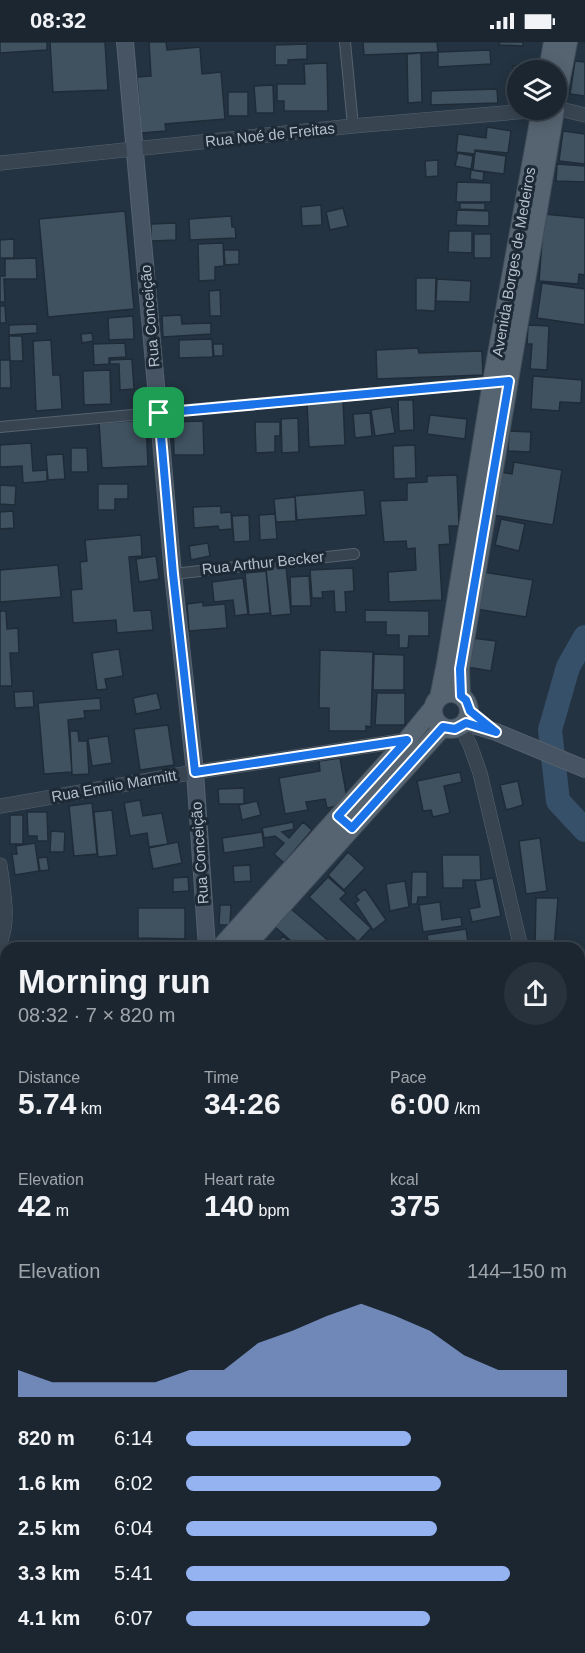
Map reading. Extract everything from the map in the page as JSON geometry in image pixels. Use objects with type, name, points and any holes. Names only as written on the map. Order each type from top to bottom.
[{"type":"main road","name":"Rua Conceição","points":[[125,42],[173,574],[195,772],[207,942]]},
{"type":"main road","points":[[550,60],[553,42]]},
{"type":"main road","points":[[565,60],[568,42]]},
{"type":"main road","name":"Avenida Borges de Medeiros","points":[[436,703],[446,663],[501,381],[536,180],[540,120]]},
{"type":"main road","name":"Avenida Borges de Medeiros","points":[[536,180],[553,120]]},
{"type":"main road","name":"Avenida Borges de Medeiros","points":[[460,717],[460,669],[501,381]]},
{"type":"main road","points":[[249,942],[436,703],[450,693],[460,717]]},
{"type":"main road","points":[[436,703],[435,719],[460,717],[585,769]]},
{"type":"main road","points":[[226,942],[345,822],[460,717]]},
{"type":"street","points":[[345,42],[353,126]]},
{"type":"street","points":[[567,111],[585,115]]},
{"type":"street","name":"Rua Noé de Freitas","points":[[0,163],[353,126],[507,113]]},
{"type":"street","points":[[0,428],[501,381]]},
{"type":"street","name":"Rua Arthur Becker","points":[[173,574],[354,554]]},
{"type":"street","points":[[460,717],[480,773],[520,942]]},
{"type":"street","name":"Rua Emilio Marmitt","points":[[0,806],[195,772],[407,740]]},
{"type":"street","points":[[0,865],[4,898],[4,922],[0,942]]},
{"type":"building","points":[[0,42],[47,42],[47,50],[0,53]]},
{"type":"building","points":[[50,42],[105,42],[108,90],[53,92]]},
{"type":"building","points":[[149,42],[166,42],[167,50],[200,47],[202,74],[221,72],[225,119],[165,124],[166,131],[141,133],[137,77],[151,76]]},
{"type":"building","points":[[363,42],[437,42],[438,52],[364,55]]},
{"type":"building","points":[[500,42],[523,42],[523,46],[499,45]]},
{"type":"building","points":[[307,44],[307,59],[288,60],[288,65],[275,65],[275,45]]},
{"type":"building","points":[[490,50],[491,64],[438,67],[438,52]]},
{"type":"building","points":[[421,53],[422,102],[408,103],[407,54]]},
{"type":"building","points":[[575,61],[585,62],[585,96],[570,94]]},
{"type":"building","points":[[327,63],[328,111],[284,111],[284,101],[277,101],[277,84],[305,84],[304,64]]},
{"type":"building","points":[[273,85],[274,113],[256,113],[254,86]]},
{"type":"building","points":[[497,89],[498,103],[431,105],[431,91]]},
{"type":"building","points":[[228,92],[248,92],[248,116],[228,116]]},
{"type":"building","points":[[487,127],[511,131],[508,153],[475,150],[475,154],[456,152],[458,134],[486,138]]},
{"type":"building","points":[[563,131],[585,134],[585,164],[559,161]]},
{"type":"building","points":[[475,151],[506,156],[504,174],[473,170]]},
{"type":"building","points":[[458,153],[473,156],[471,169],[455,166]]},
{"type":"building","points":[[438,160],[438,176],[426,177],[425,161]]},
{"type":"building","points":[[557,164],[585,166],[585,182],[556,181]]},
{"type":"building","points":[[471,170],[484,172],[483,181],[470,179]]},
{"type":"building","points":[[457,182],[491,183],[491,202],[456,202]]},
{"type":"building","points":[[460,203],[485,203],[485,210],[460,209]]},
{"type":"building","points":[[321,205],[322,225],[302,226],[301,207]]},
{"type":"building","points":[[343,208],[348,226],[330,230],[326,212]]},
{"type":"building","points":[[457,210],[489,211],[489,226],[456,225]]},
{"type":"building","points":[[125,211],[134,309],[48,317],[39,219]]},
{"type":"building","points":[[544,214],[585,218],[585,275],[579,274],[578,284],[539,281]]},
{"type":"building","points":[[231,216],[236,238],[190,240],[189,219]]},
{"type":"building","points":[[176,223],[176,240],[151,241],[151,224]]},
{"type":"building","points":[[449,231],[472,231],[472,253],[448,252]]},
{"type":"building","points":[[474,234],[491,234],[491,258],[474,258]]},
{"type":"building","points":[[14,239],[14,258],[0,258],[0,240]]},
{"type":"building","points":[[223,243],[224,266],[215,267],[215,280],[199,281],[198,244]]},
{"type":"building","points":[[224,250],[239,250],[239,264],[225,265]]},
{"type":"building","points":[[36,258],[37,279],[4,279],[5,302],[0,302],[0,276],[5,276],[5,259]]},
{"type":"building","points":[[416,278],[436,278],[435,311],[416,310]]},
{"type":"building","points":[[437,279],[471,281],[470,302],[436,301]]},
{"type":"building","points":[[542,283],[585,289],[585,325],[537,318]]},
{"type":"building","points":[[220,290],[221,316],[210,316],[209,291]]},
{"type":"building","points":[[0,306],[5,306],[6,323],[0,323]]},
{"type":"building","points":[[181,315],[182,324],[211,323],[211,334],[163,337],[162,316]]},
{"type":"building","points":[[133,316],[134,339],[109,340],[108,318]]},
{"type":"building","points":[[37,324],[37,333],[9,335],[9,325]]},
{"type":"building","points":[[528,325],[549,326],[547,370],[530,369],[532,344],[527,344]]},
{"type":"building","points":[[92,333],[93,341],[82,343],[81,334]]},
{"type":"building","points":[[9,336],[22,336],[23,361],[10,361]]},
{"type":"building","points":[[212,339],[213,357],[179,358],[179,340]]},
{"type":"building","points":[[51,340],[53,375],[60,375],[62,409],[36,411],[33,341]]},
{"type":"building","points":[[125,343],[126,357],[109,358],[109,364],[94,365],[93,344]]},
{"type":"building","points":[[213,344],[223,344],[223,356],[214,356]]},
{"type":"building","points":[[418,348],[419,353],[482,351],[483,375],[377,379],[376,350]]},
{"type":"building","points":[[132,359],[134,389],[120,390],[119,364],[110,364],[110,360]]},
{"type":"building","points":[[0,360],[10,360],[11,388],[0,388]]},
{"type":"building","points":[[110,370],[111,404],[84,405],[83,371]]},
{"type":"building","points":[[533,376],[582,380],[581,403],[560,402],[559,411],[531,409]]},
{"type":"building","points":[[343,400],[345,445],[309,447],[307,401]]},
{"type":"building","points":[[398,400],[413,400],[414,430],[399,431]]},
{"type":"building","points":[[391,407],[395,433],[375,436],[371,410]]},
{"type":"building","points":[[370,413],[372,436],[355,438],[353,414]]},
{"type":"building","points":[[430,415],[467,419],[465,439],[427,434]]},
{"type":"building","points":[[298,418],[299,452],[282,453],[281,419]]},
{"type":"building","points":[[146,420],[148,466],[102,468],[99,423]]},
{"type":"building","points":[[203,421],[204,455],[174,455],[173,422]]},
{"type":"building","points":[[255,422],[280,422],[280,436],[275,436],[275,452],[256,453]]},
{"type":"building","points":[[509,431],[531,432],[530,452],[508,451]]},
{"type":"building","points":[[31,443],[33,471],[47,470],[47,481],[23,483],[22,466],[0,467],[0,445]]},
{"type":"building","points":[[415,445],[416,478],[394,479],[393,446]]},
{"type":"building","points":[[71,448],[87,448],[88,472],[71,472]]},
{"type":"building","points":[[63,454],[65,479],[48,480],[46,455]]},
{"type":"building","points":[[514,462],[562,470],[553,525],[493,515],[501,472],[512,474]]},
{"type":"building","points":[[457,475],[459,526],[449,526],[450,544],[439,545],[442,600],[389,602],[388,572],[416,570],[415,548],[407,549],[406,541],[384,542],[380,501],[407,500],[407,483],[427,482],[427,476]]},
{"type":"building","points":[[98,484],[128,484],[128,499],[115,499],[115,510],[98,510]]},
{"type":"building","points":[[0,485],[16,486],[15,505],[0,504]]},
{"type":"building","points":[[364,490],[366,515],[297,520],[295,496]]},
{"type":"building","points":[[295,497],[296,521],[276,522],[274,499]]},
{"type":"building","points":[[221,506],[221,513],[231,512],[232,529],[219,530],[218,526],[194,528],[193,507]]},
{"type":"building","points":[[13,511],[14,528],[0,529],[0,512]]},
{"type":"building","points":[[275,514],[277,539],[260,540],[259,515]]},
{"type":"building","points":[[249,515],[250,541],[234,542],[232,516]]},
{"type":"building","points":[[501,519],[525,524],[519,551],[495,545]]},
{"type":"building","points":[[141,535],[142,556],[129,557],[134,611],[151,610],[153,630],[117,633],[116,620],[73,623],[71,590],[82,589],[80,562],[87,561],[85,540]]},
{"type":"building","points":[[208,543],[210,556],[191,560],[189,546]]},
{"type":"building","points":[[156,556],[159,579],[139,582],[136,559]]},
{"type":"building","points":[[58,565],[61,597],[0,602],[0,570]]},
{"type":"building","points":[[286,567],[291,614],[271,616],[266,569]]},
{"type":"building","points":[[353,568],[354,591],[345,592],[346,612],[335,612],[334,591],[322,592],[323,598],[312,598],[310,570]]},
{"type":"building","points":[[266,571],[270,613],[249,615],[245,573]]},
{"type":"building","points":[[483,572],[533,580],[526,617],[476,609]]},
{"type":"building","points":[[309,576],[311,606],[291,606],[290,577]]},
{"type":"building","points":[[243,578],[248,614],[235,616],[233,600],[214,602],[212,582]]},
{"type":"building","points":[[203,602],[203,606],[225,604],[227,628],[189,631],[187,604]]},
{"type":"building","points":[[365,610],[429,611],[429,636],[409,636],[408,648],[399,648],[399,635],[386,635],[386,622],[365,622]]},
{"type":"building","points":[[0,611],[6,611],[7,629],[18,628],[19,653],[10,653],[12,686],[0,686]]},
{"type":"building","points":[[472,638],[496,641],[491,671],[467,667]]},
{"type":"building","points":[[119,649],[123,676],[105,679],[107,689],[97,690],[92,653]]},
{"type":"building","points":[[320,650],[373,652],[371,727],[366,726],[366,731],[329,731],[329,708],[319,708]]},
{"type":"building","points":[[374,654],[404,655],[404,690],[373,690]]},
{"type":"building","points":[[33,691],[34,707],[15,708],[14,692]]},
{"type":"building","points":[[157,693],[161,709],[136,714],[133,698]]},
{"type":"building","points":[[377,693],[405,693],[405,725],[375,725]]},
{"type":"building","points":[[100,698],[101,710],[84,711],[85,718],[68,720],[72,772],[44,774],[38,703]]},
{"type":"building","points":[[168,725],[174,765],[140,770],[134,729]]},
{"type":"building","points":[[70,731],[78,731],[79,741],[87,741],[89,774],[72,775]]},
{"type":"building","points":[[108,736],[112,763],[92,766],[88,739]]},
{"type":"building","points":[[340,758],[348,804],[327,808],[325,799],[306,802],[308,810],[285,814],[279,778],[320,771],[319,761]]},
{"type":"building","points":[[460,772],[462,782],[444,786],[450,813],[433,817],[431,810],[423,811],[417,781]]},
{"type":"building","points":[[518,781],[523,805],[506,810],[500,785]]},
{"type":"building","points":[[244,788],[244,804],[219,804],[218,789]]},
{"type":"building","points":[[140,800],[143,816],[162,813],[168,844],[149,847],[147,833],[130,836],[124,803]]},
{"type":"building","points":[[257,801],[261,815],[242,820],[239,805]]},
{"type":"building","points":[[92,803],[97,854],[74,856],[69,806]]},
{"type":"building","points":[[112,810],[117,855],[98,857],[94,812]]},
{"type":"building","points":[[27,812],[47,812],[48,841],[37,841],[37,836],[28,836]]},
{"type":"building","points":[[10,815],[23,815],[23,844],[10,844]]},
{"type":"building","points":[[293,822],[294,829],[282,832],[289,838],[303,822],[312,830],[284,863],[274,854],[284,843],[275,836],[264,838],[262,828]]},
{"type":"building","points":[[51,831],[65,832],[64,852],[50,852]]},
{"type":"building","points":[[262,832],[264,847],[224,853],[222,838]]},
{"type":"building","points":[[540,838],[547,891],[526,894],[519,841]]},
{"type":"building","points":[[178,842],[182,863],[153,869],[149,848]]},
{"type":"building","points":[[35,843],[39,871],[15,875],[12,854],[17,854],[16,846]]},
{"type":"building","points":[[348,852],[365,868],[344,890],[328,875]]},
{"type":"building","points":[[442,855],[480,855],[481,880],[463,880],[463,888],[443,888]]},
{"type":"building","points":[[47,857],[49,870],[40,871],[38,858]]},
{"type":"building","points":[[250,865],[251,881],[234,882],[233,866]]},
{"type":"building","points":[[412,872],[427,872],[427,897],[418,897],[417,904],[411,904]]},
{"type":"building","points":[[188,877],[189,891],[173,892],[173,878]]},
{"type":"building","points":[[328,877],[346,893],[340,899],[371,928],[358,942],[309,897]]},
{"type":"building","points":[[493,878],[501,916],[472,922],[469,909],[480,907],[475,881]]},
{"type":"building","points":[[405,881],[409,907],[390,911],[386,884]]},
{"type":"building","points":[[365,889],[386,920],[373,930],[355,903],[359,900],[356,896]]},
{"type":"building","points":[[536,898],[558,898],[554,942],[535,942]]},
{"type":"building","points":[[440,902],[442,920],[461,917],[462,926],[423,932],[419,905]]},
{"type":"building","points":[[220,905],[231,905],[230,925],[219,925]]},
{"type":"building","points":[[138,908],[185,908],[185,939],[138,938]]},
{"type":"building","points":[[290,908],[330,942],[292,942],[274,926]]},
{"type":"building","points":[[466,929],[468,942],[428,942],[427,935]]},
{"type":"building","points":[[283,936],[290,942],[278,942]]},
{"type":"waterway","points":[[585,637],[568,667],[550,730],[558,801],[585,830]]},
{"type":"route","points":[[509,381],[460,669],[461,696],[469,705],[470,711],[496,732],[466,723],[455,729],[443,727],[352,828],[338,816],[407,740],[195,772],[173,574],[159,413],[509,381]]}]
